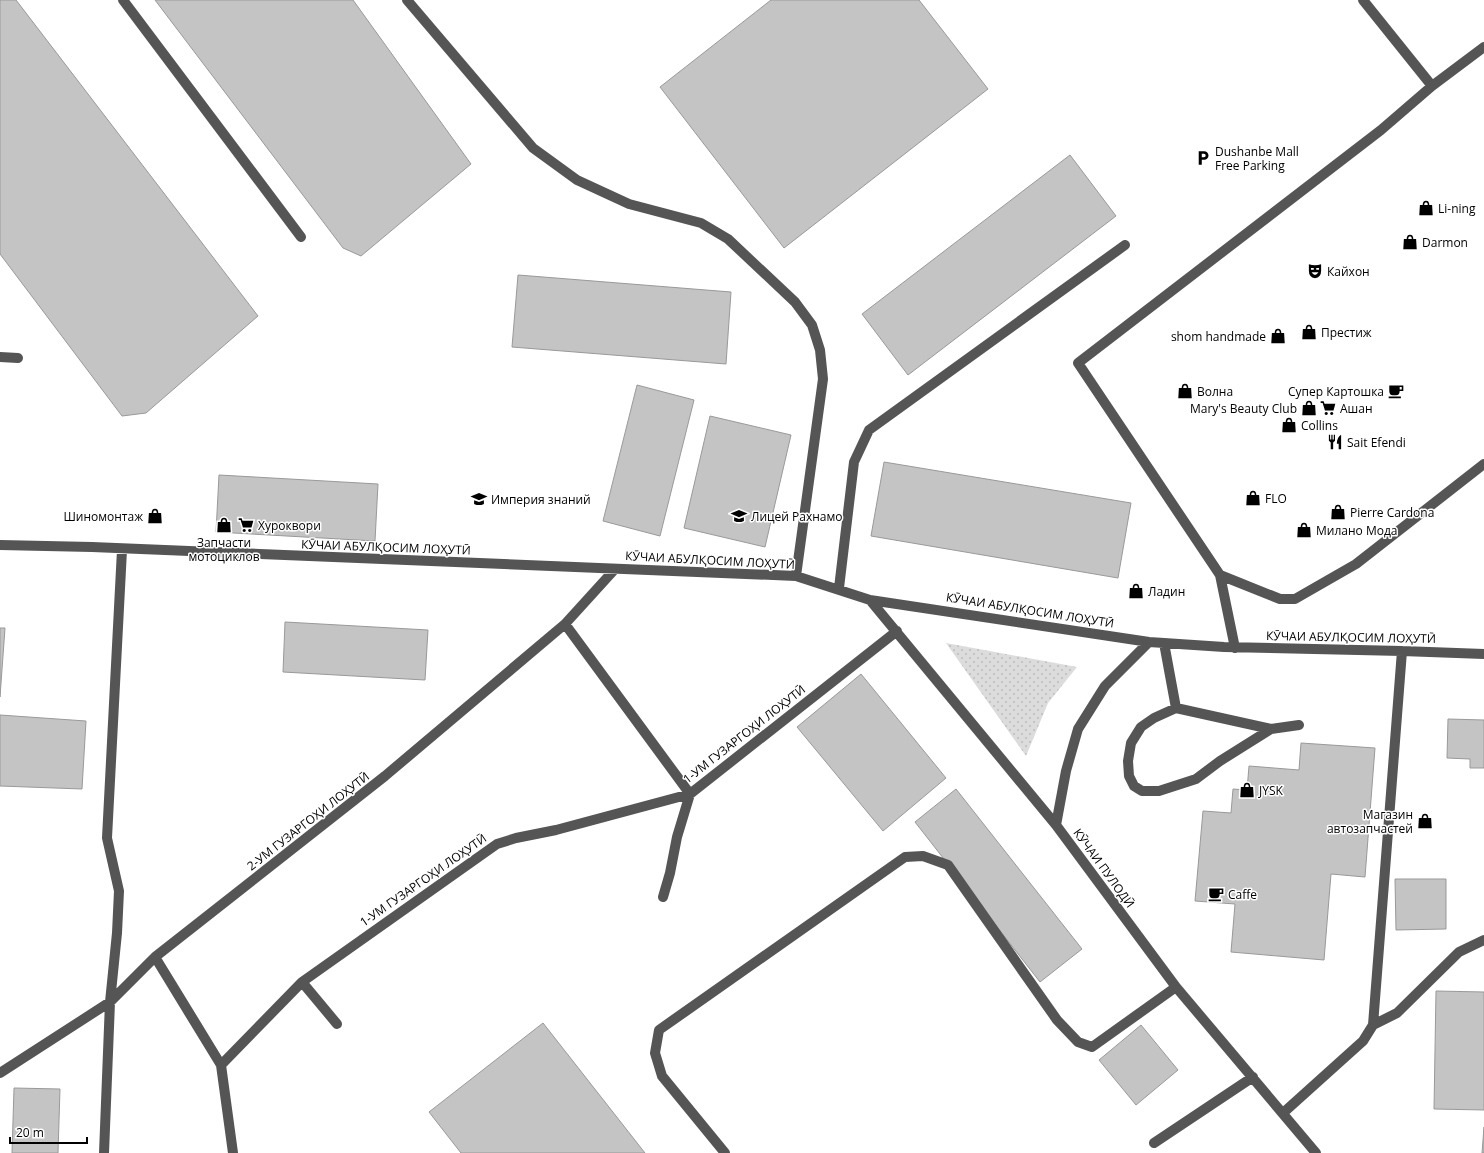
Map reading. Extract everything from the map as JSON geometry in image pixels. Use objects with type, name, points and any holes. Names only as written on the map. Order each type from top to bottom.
[{"type":"street","points":[[123,0],[301,237]]},
{"type":"street","points":[[407,0],[533,148],[577,180],[622,202],[701,223],[728,239],[795,302],[812,325],[820,350],[823,379],[796,576]]},
{"type":"street","points":[[1363,0],[1432,86]]},
{"type":"street","points":[[1235,648],[1220,575],[1078,363],[1381,130],[1432,86],[1484,47]]},
{"type":"street","points":[[839,588],[854,462],[869,430],[1126,245]]},
{"type":"street","points":[[0,357],[18,358]]},
{"type":"street","points":[[1220,575],[1280,599],[1295,599],[1356,564],[1484,464]]},
{"type":"street","name":"КӮЧАИ АБУЛҚОСИМ ЛОҲУТӢ","points":[[0,546],[796,576],[839,588],[870,600],[1149,642],[1235,648],[1484,654]]},
{"type":"street","points":[[104,1153],[110,1002],[117,933],[119,891],[107,838],[122,550]]},
{"type":"street","name":"2-УМ ГУЗАРГОҲИ ЛОҲУТӢ","points":[[0,1073],[110,1002],[155,957],[385,776],[565,624],[615,569]]},
{"type":"street","name":"КӮЧАИ ПУЛОДӢ","points":[[870,600],[1056,825],[1176,987],[1284,1113],[1316,1153]]},
{"type":"street","points":[[565,624],[690,794],[677,837],[670,873],[663,897]]},
{"type":"street","name":"1-УМ ГУЗАРГОҲИ ЛОҲУТӢ","points":[[221,1065],[302,982],[497,844],[516,838],[556,830],[690,794],[897,631]]},
{"type":"street","points":[[1056,825],[1066,771],[1078,729],[1105,686],[1149,642]]},
{"type":"street","points":[[1164,643],[1176,708]]},
{"type":"street","points":[[1284,1113],[1363,1041],[1373,1024],[1402,651]]},
{"type":"street","points":[[1271,729],[1220,761],[1196,779],[1160,791],[1142,791],[1134,786],[1129,776],[1128,761],[1131,743],[1141,727],[1154,718],[1176,708],[1271,729],[1299,725]]},
{"type":"street","points":[[725,1153],[662,1076],[655,1054],[659,1030],[905,857],[923,856],[948,864],[1056,1020],[1078,1042],[1092,1047],[1176,987]]},
{"type":"street","points":[[1373,1024],[1397,1013],[1459,952],[1484,940]]},
{"type":"street","points":[[155,957],[221,1065],[232,1153]]},
{"type":"street","points":[[302,982],[337,1024]]},
{"type":"street","points":[[1154,1143],[1253,1077]]},
{"type":"shaded area","points":[[946,643],[1077,667],[1048,703],[1026,756]]},
{"type":"building","points":[[0,0],[16,0],[258,316],[146,413],[122,416],[0,254]]},
{"type":"building","points":[[155,0],[353,0],[471,164],[361,256],[343,248]]},
{"type":"building","points":[[771,0],[919,0],[988,89],[784,248],[660,87]]},
{"type":"building","points":[[1070,155],[1116,216],[908,375],[862,314]]},
{"type":"building","points":[[518,275],[731,292],[726,364],[512,347]]},
{"type":"building","points":[[637,385],[694,400],[660,536],[603,521]]},
{"type":"building","points":[[710,416],[791,435],[765,547],[684,528]]},
{"type":"building","points":[[884,462],[1131,503],[1118,578],[871,536]]},
{"type":"building","points":[[219,475],[378,484],[375,541],[216,532]]},
{"type":"building","points":[[285,622],[428,630],[425,680],[283,672]]},
{"type":"building","points":[[0,628],[5,628],[0,697]]},
{"type":"building","points":[[861,674],[946,778],[883,831],[797,727]]},
{"type":"building","points":[[0,715],[86,721],[82,789],[0,786]]},
{"type":"building","points":[[1448,719],[1484,720],[1484,768],[1470,768],[1470,759],[1447,758]]},
{"type":"building","points":[[1301,743],[1375,748],[1365,877],[1331,874],[1324,960],[1231,952],[1235,904],[1195,901],[1203,811],[1231,813],[1233,789],[1247,790],[1249,766],[1299,770]]},
{"type":"building","points":[[956,789],[1082,949],[1040,982],[915,822]]},
{"type":"building","points":[[1395,879],[1446,879],[1446,929],[1396,930]]},
{"type":"building","points":[[1436,991],[1484,992],[1484,1110],[1434,1109]]},
{"type":"building","points":[[543,1023],[645,1153],[461,1153],[429,1112]]},
{"type":"building","points":[[1141,1025],[1178,1070],[1136,1105],[1099,1060]]},
{"type":"building","points":[[14,1088],[60,1089],[58,1153],[12,1153]]},
{"type":"building","points":[[1484,1127],[1484,1153],[1482,1153]]},
{"type":"place","name":"Dushanbe Mall Free Parking","points":[[1203,158]]},
{"type":"place","name":"Li-ning","points":[[1426,208]]},
{"type":"place","name":"Darmon","points":[[1410,242]]},
{"type":"place","name":"Кайхон","points":[[1315,271]]},
{"type":"place","name":"Престиж","points":[[1309,332]]},
{"type":"place","name":"shom handmade","points":[[1278,336]]},
{"type":"place","name":"Волна","points":[[1185,391]]},
{"type":"place","name":"Супер Картошка","points":[[1396,391]]},
{"type":"place","name":"Mary's Beauty Club","points":[[1309,408]]},
{"type":"place","name":"Ашан","points":[[1328,408]]},
{"type":"place","name":"Collins","points":[[1289,425]]},
{"type":"place","name":"Sait Efendi","points":[[1335,442]]},
{"type":"place","name":"FLO","points":[[1253,498]]},
{"type":"place","name":"Империя знаний","points":[[479,499]]},
{"type":"place","name":"Pierre Cardona","points":[[1338,512]]},
{"type":"place","name":"Шиномонтаж","points":[[155,516]]},
{"type":"place","name":"Лицей Рахнамо","points":[[739,516]]},
{"type":"place","name":"Запчасти мотоциклов","points":[[224,525]]},
{"type":"place","name":"Хуроквори","points":[[246,525]]},
{"type":"place","name":"Милано Мода","points":[[1304,530]]},
{"type":"place","name":"Ладин","points":[[1136,591]]},
{"type":"place","name":"JYSK","points":[[1247,790]]},
{"type":"place","name":"Магазин автозапчастей","points":[[1425,821]]},
{"type":"place","name":"Caffe","points":[[1216,894]]}]
